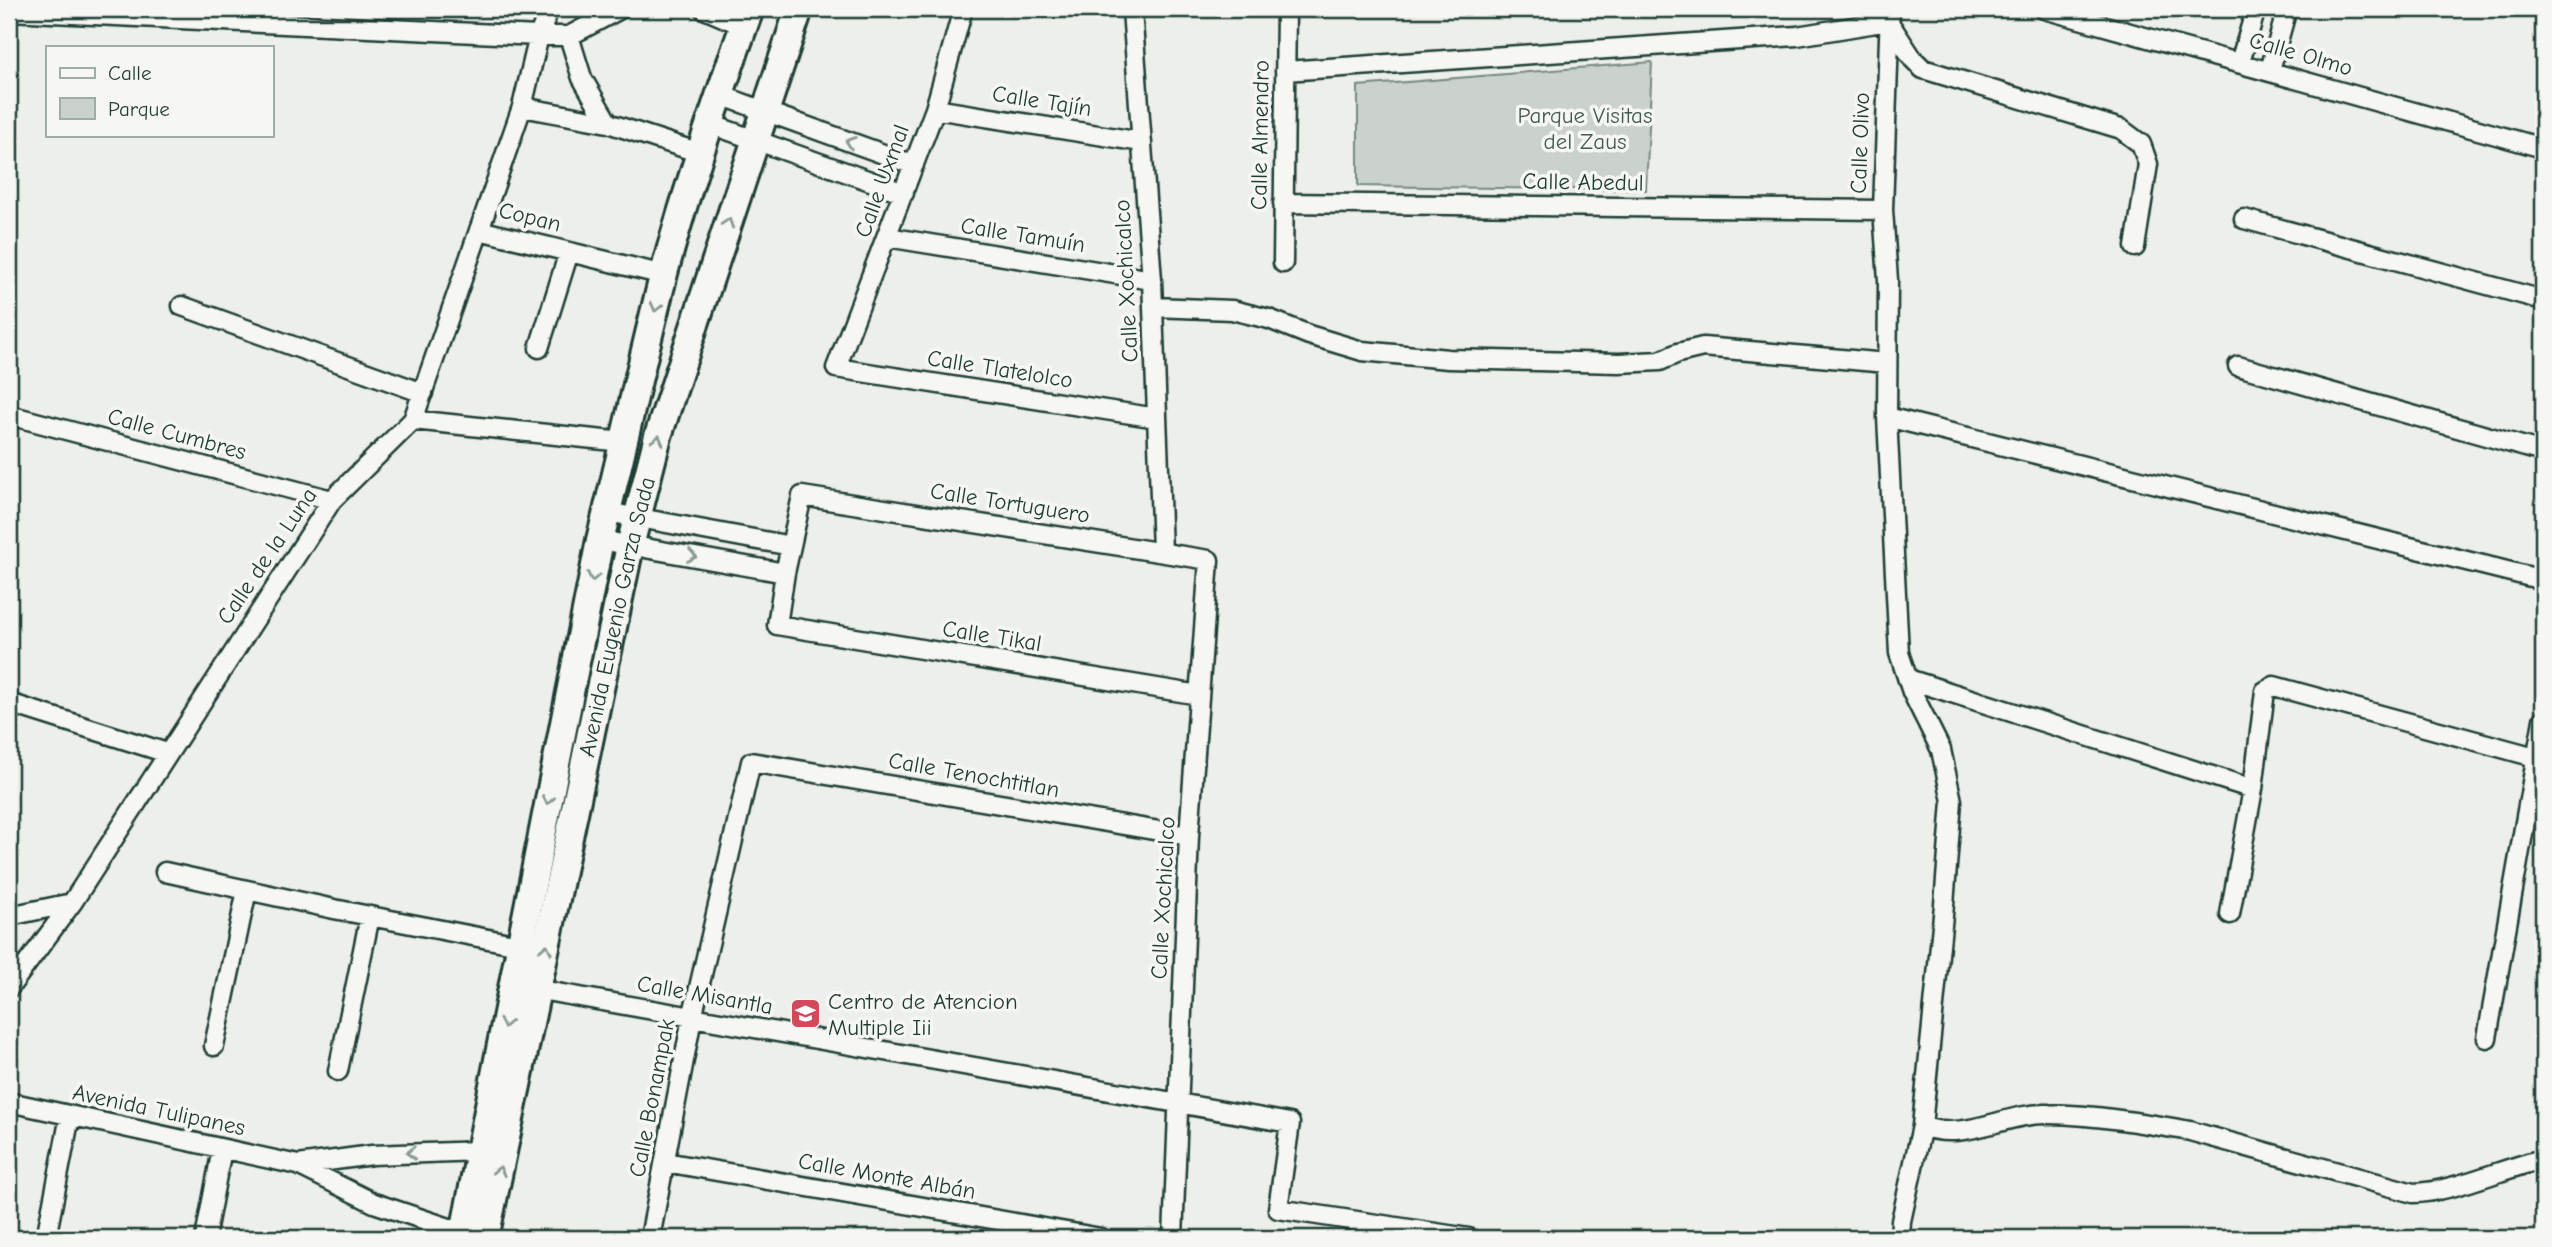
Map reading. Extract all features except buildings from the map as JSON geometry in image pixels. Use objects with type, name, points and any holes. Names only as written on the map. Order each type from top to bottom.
[{"type":"main road","name":"Avenida Eugenio Garza Sada","points":[[471,1237],[538,989],[630,546],[658,436],[799,9]]},
{"type":"main road","name":"Avenida Eugenio Garza Sada","points":[[471,1237],[480,1151],[600,540],[664,275],[700,153],[747,17]]},
{"type":"street","name":"Calle de la Luna","points":[[9,988],[72,903],[332,500],[413,420],[522,107],[539,36],[549,9]]},
{"type":"street","points":[[9,11],[569,36],[620,9]]},
{"type":"street","points":[[704,9],[747,17]]},
{"type":"street","name":"Calle Uxmal","points":[[836,368],[935,108],[963,9]]},
{"type":"street","name":"Calle Xochicalco","points":[[1129,9],[1152,280],[1162,551]]},
{"type":"street","name":"Calle Almendro","points":[[1283,262],[1286,9]]},
{"type":"street","name":"Calle Olmo","points":[[2044,9],[2543,148]]},
{"type":"street","points":[[2240,62],[2256,9]]},
{"type":"street","points":[[2270,70],[2287,9]]},
{"type":"street","points":[[1285,71],[1797,36],[1889,15],[1913,59],[1923,69],[2121,129],[2141,144],[2148,164],[2135,247]]},
{"type":"street","name":"Calle Olivo","points":[[1889,15],[1883,210],[1888,279],[1887,417],[1899,653],[1941,750],[1952,801],[1922,1126],[1900,1230]]},
{"type":"street","points":[[569,36],[582,78],[608,123]]},
{"type":"street","points":[[720,95],[914,165]]},
{"type":"street","points":[[522,107],[608,123],[700,153]]},
{"type":"street","name":"Calle Tajín","points":[[935,108],[1142,142]]},
{"type":"street","points":[[710,124],[904,193]]},
{"type":"street","name":"Calle Abedul","points":[[1283,203],[1883,210]]},
{"type":"street","points":[[2244,219],[2543,300]]},
{"type":"street","name":"Copan","points":[[479,230],[664,275]]},
{"type":"street","name":"Calle Tamuín","points":[[887,237],[1152,280]]},
{"type":"street","points":[[539,348],[569,252]]},
{"type":"street","points":[[182,306],[423,393]]},
{"type":"street","points":[[1153,307],[1232,310],[1269,319],[1309,335],[1362,351],[1448,359],[1619,363],[1660,360],[1703,347],[1887,363]]},
{"type":"street","points":[[2238,366],[2543,452]]},
{"type":"street","name":"Calle Tlatelolco","points":[[836,368],[1157,418]]},
{"type":"street","name":"Calle Cumbres","points":[[9,415],[332,500]]},
{"type":"street","points":[[1887,417],[2543,580]]},
{"type":"street","points":[[413,420],[623,442]]},
{"type":"street","name":"Calle Tortuguero","points":[[791,546],[803,496],[1209,559]]},
{"type":"street","points":[[600,540],[785,573],[791,546],[607,512]]},
{"type":"street","name":"Calle Xochicalco","points":[[1173,1238],[1189,836],[1209,559]]},
{"type":"street","name":"Calle Tikal","points":[[785,573],[777,625],[1199,695]]},
{"type":"street","points":[[1908,679],[2253,789]]},
{"type":"street","points":[[2230,914],[2253,789],[2265,691],[2274,686],[2535,757]]},
{"type":"street","points":[[9,703],[167,753]]},
{"type":"street","points":[[2487,1038],[2543,720]]},
{"type":"street","name":"Calle Tenochtitlan","points":[[751,762],[1189,836]]},
{"type":"street","name":"Calle Bonampak","points":[[650,1238],[692,1018],[751,762]]},
{"type":"street","points":[[165,872],[519,945]]},
{"type":"street","points":[[214,1046],[247,890]]},
{"type":"street","points":[[9,916],[72,903]]},
{"type":"street","points":[[338,1071],[370,916]]},
{"type":"street","name":"Calle Misantla","points":[[512,985],[1290,1123],[1278,1209],[1469,1238]]},
{"type":"street","name":"Avenida Tulipanes","points":[[9,1102],[298,1165],[374,1203],[471,1237]]},
{"type":"street","points":[[1922,1126],[1932,1130],[1964,1130],[2048,1114],[2156,1125],[2190,1131],[2413,1193],[2429,1193],[2543,1159]]},
{"type":"street","points":[[46,1238],[70,1116]]},
{"type":"street","points":[[205,1238],[222,1149]]},
{"type":"street","name":"Avenida Tulipanes","points":[[298,1165],[372,1155],[480,1151]]},
{"type":"street","name":"Calle Monte Albán","points":[[665,1162],[1101,1238]]},
{"type":"street","points":[[1885,1238],[1900,1230]]},
{"type":"green space","name":"Parque Visitas del Zaus","points":[[1652,62],[1646,190],[1358,186],[1358,86]]},
{"type":"place","name":"Centro de Atencion Multiple Iii","points":[[805,1014]]}]
